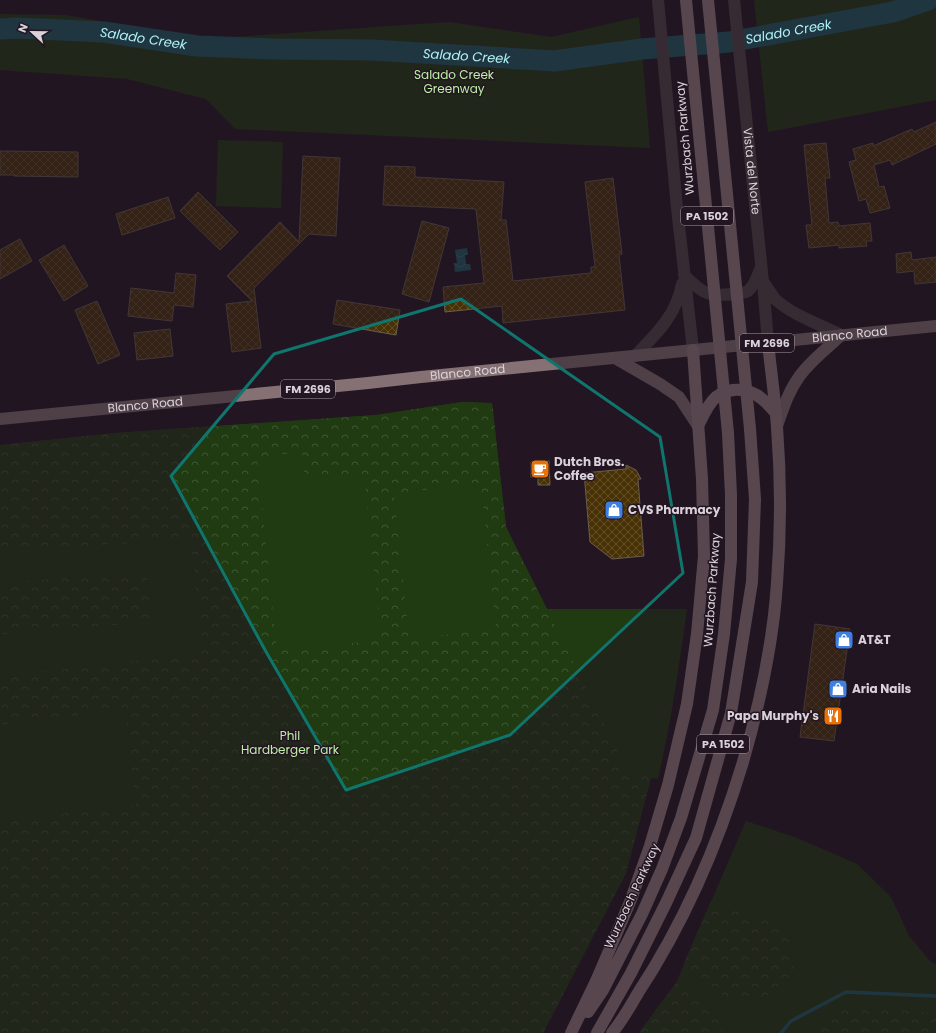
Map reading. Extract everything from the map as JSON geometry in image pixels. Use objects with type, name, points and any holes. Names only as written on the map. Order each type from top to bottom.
[{"type":"highway","name":"Wurzbach Parkway","points":[[574,1033],[603,990],[642,914],[662,869],[681,818],[713,710],[724,634],[731,559],[731,495],[728,433],[686,0]]},
{"type":"highway","name":"PA 1502","points":[[597,1033],[631,973],[696,838],[731,714],[752,582],[755,499],[750,430],[708,0]]},
{"type":"highway","points":[[612,1033],[655,968],[684,916],[705,869],[734,790],[757,714],[768,658],[777,584],[780,506],[777,426],[768,343]]},
{"type":"highway","points":[[571,1033],[606,960],[648,853],[668,785],[687,704],[697,634],[704,556],[702,479],[693,350]]},
{"type":"highway","points":[[698,426],[708,407],[717,396],[732,391],[743,390],[756,394],[765,400],[775,412]]},
{"type":"main road","name":"Blanco Road","points":[[0,419],[936,326]]},
{"type":"main road","points":[[777,426],[787,397],[798,378],[806,368],[841,335]]},
{"type":"main road","points":[[615,358],[660,384],[679,397],[698,426]]},
{"type":"street","name":"Wurzbach Parkway","points":[[658,0],[684,275],[693,350]]},
{"type":"street","name":"Vista del Norte","points":[[734,0],[768,343]]},
{"type":"street","points":[[684,275],[706,294],[718,296],[744,293],[749,290],[757,278],[761,267]]},
{"type":"street","points":[[635,356],[660,330],[670,317],[680,298],[684,275]]},
{"type":"street","points":[[763,282],[775,298],[784,305],[841,335]]},
{"type":"highlighted area","points":[[461,299],[660,437],[683,573],[510,735],[346,790],[265,650],[171,476],[274,354]]},
{"type":"green space","points":[[754,0],[936,0],[936,100],[768,132]]},
{"type":"green space","name":"Salado Creek Greenway","points":[[0,14],[65,15],[205,39],[449,22],[551,37],[639,17],[650,148],[235,129],[206,99],[127,79],[0,70]]},
{"type":"green space","points":[[218,140],[283,142],[281,208],[216,206]]},
{"type":"green space","name":"Phil Hardberger Park","points":[[462,402],[492,403],[506,527],[547,609],[687,609],[671,716],[658,779],[651,778],[626,873],[543,1033],[0,1033],[0,445],[115,433],[376,415]]},
{"type":"green space","name":"Phil Hardberger Park","points":[[462,402],[492,403],[506,527],[626,769],[651,778],[626,873],[543,1033],[0,1033],[0,821],[136,805],[125,710],[0,725],[0,676],[96,666],[202,652],[191,539],[0,552],[0,445],[115,433],[376,415]],"holes":[[[302,452],[305,480],[364,474],[381,640],[277,651],[257,457]],[[481,484],[496,629],[409,639],[394,493]]]},
{"type":"green space","points":[[146,572],[151,622],[0,634],[0,583]]},
{"type":"green space","points":[[746,821],[797,838],[857,864],[891,897],[909,936],[931,962],[936,964],[936,1033],[639,1033],[676,983]]},
{"type":"green space","points":[[711,901],[788,929],[794,973],[766,996],[730,1001],[684,963]]},
{"type":"green space","points":[[676,983],[728,1022],[721,1033],[639,1033]]},
{"type":"green space","points":[[867,1006],[936,1014],[936,1033],[806,1033],[833,1013]]},
{"type":"water","points":[[467,248],[468,255],[465,255],[466,264],[470,264],[471,270],[455,272],[454,263],[457,263],[455,250]]},
{"type":"building","points":[[936,122],[936,144],[892,165],[890,160],[874,165],[879,187],[884,186],[890,208],[870,213],[866,199],[859,201],[849,162],[856,160],[853,149],[873,143],[873,146],[912,129],[914,132]]},
{"type":"building","points":[[826,143],[830,178],[825,178],[829,223],[838,222],[839,226],[870,223],[872,241],[866,241],[867,246],[839,248],[839,245],[809,248],[806,225],[812,225],[804,145]]},
{"type":"building","points":[[0,151],[78,152],[78,177],[0,175]]},
{"type":"building","points":[[303,156],[340,158],[336,236],[309,234],[254,288],[261,348],[232,352],[226,304],[252,301],[227,276],[280,222],[299,242]]},
{"type":"building","points":[[385,166],[415,167],[415,177],[504,182],[501,220],[506,220],[513,281],[591,273],[591,267],[595,267],[585,182],[613,178],[622,254],[619,255],[625,310],[503,323],[502,306],[445,312],[443,287],[484,283],[476,209],[383,205]]},
{"type":"building","points":[[198,192],[238,232],[220,250],[180,211]]},
{"type":"building","points":[[168,197],[175,218],[122,235],[116,214]]},
{"type":"building","points":[[422,221],[449,228],[429,302],[402,294]]},
{"type":"building","points":[[20,239],[32,261],[0,279],[0,250]]},
{"type":"building","points":[[64,245],[88,286],[64,301],[39,260]]},
{"type":"building","points":[[911,252],[912,260],[936,257],[936,282],[915,284],[914,271],[897,273],[896,254]]},
{"type":"building","points":[[176,273],[196,275],[193,307],[174,305],[172,321],[128,316],[131,288],[174,293]]},
{"type":"building","points":[[337,300],[400,310],[396,335],[333,324]]},
{"type":"building","points":[[97,301],[120,355],[98,364],[75,310]]},
{"type":"building","points":[[170,329],[173,356],[137,360],[134,333]]},
{"type":"building","name":"Dutch Bros. Coffee","points":[[549,461],[550,485],[538,485],[538,476],[531,477],[531,462]]},
{"type":"building","name":"CVS Pharmacy","points":[[626,465],[636,470],[641,479],[638,479],[644,556],[612,559],[590,542],[584,473],[626,469]]},
{"type":"building","points":[[815,624],[850,629],[834,741],[800,737]]},
{"type":"waterway","name":"Salado Creek","points":[[0,29],[17,28],[104,32],[197,46],[272,49],[372,50],[554,61],[642,49],[729,42],[893,12],[928,0]]},
{"type":"waterway","points":[[781,1033],[791,1021],[846,992],[936,996]]},
{"type":"place","name":"Dutch Bros. Coffee","points":[[540,469]]},
{"type":"place","name":"CVS Pharmacy","points":[[614,510]]},
{"type":"place","name":"AT&T","points":[[844,640]]},
{"type":"place","name":"Aria Nails","points":[[838,689]]},
{"type":"place","name":"Papa Murphy's","points":[[833,716]]}]
